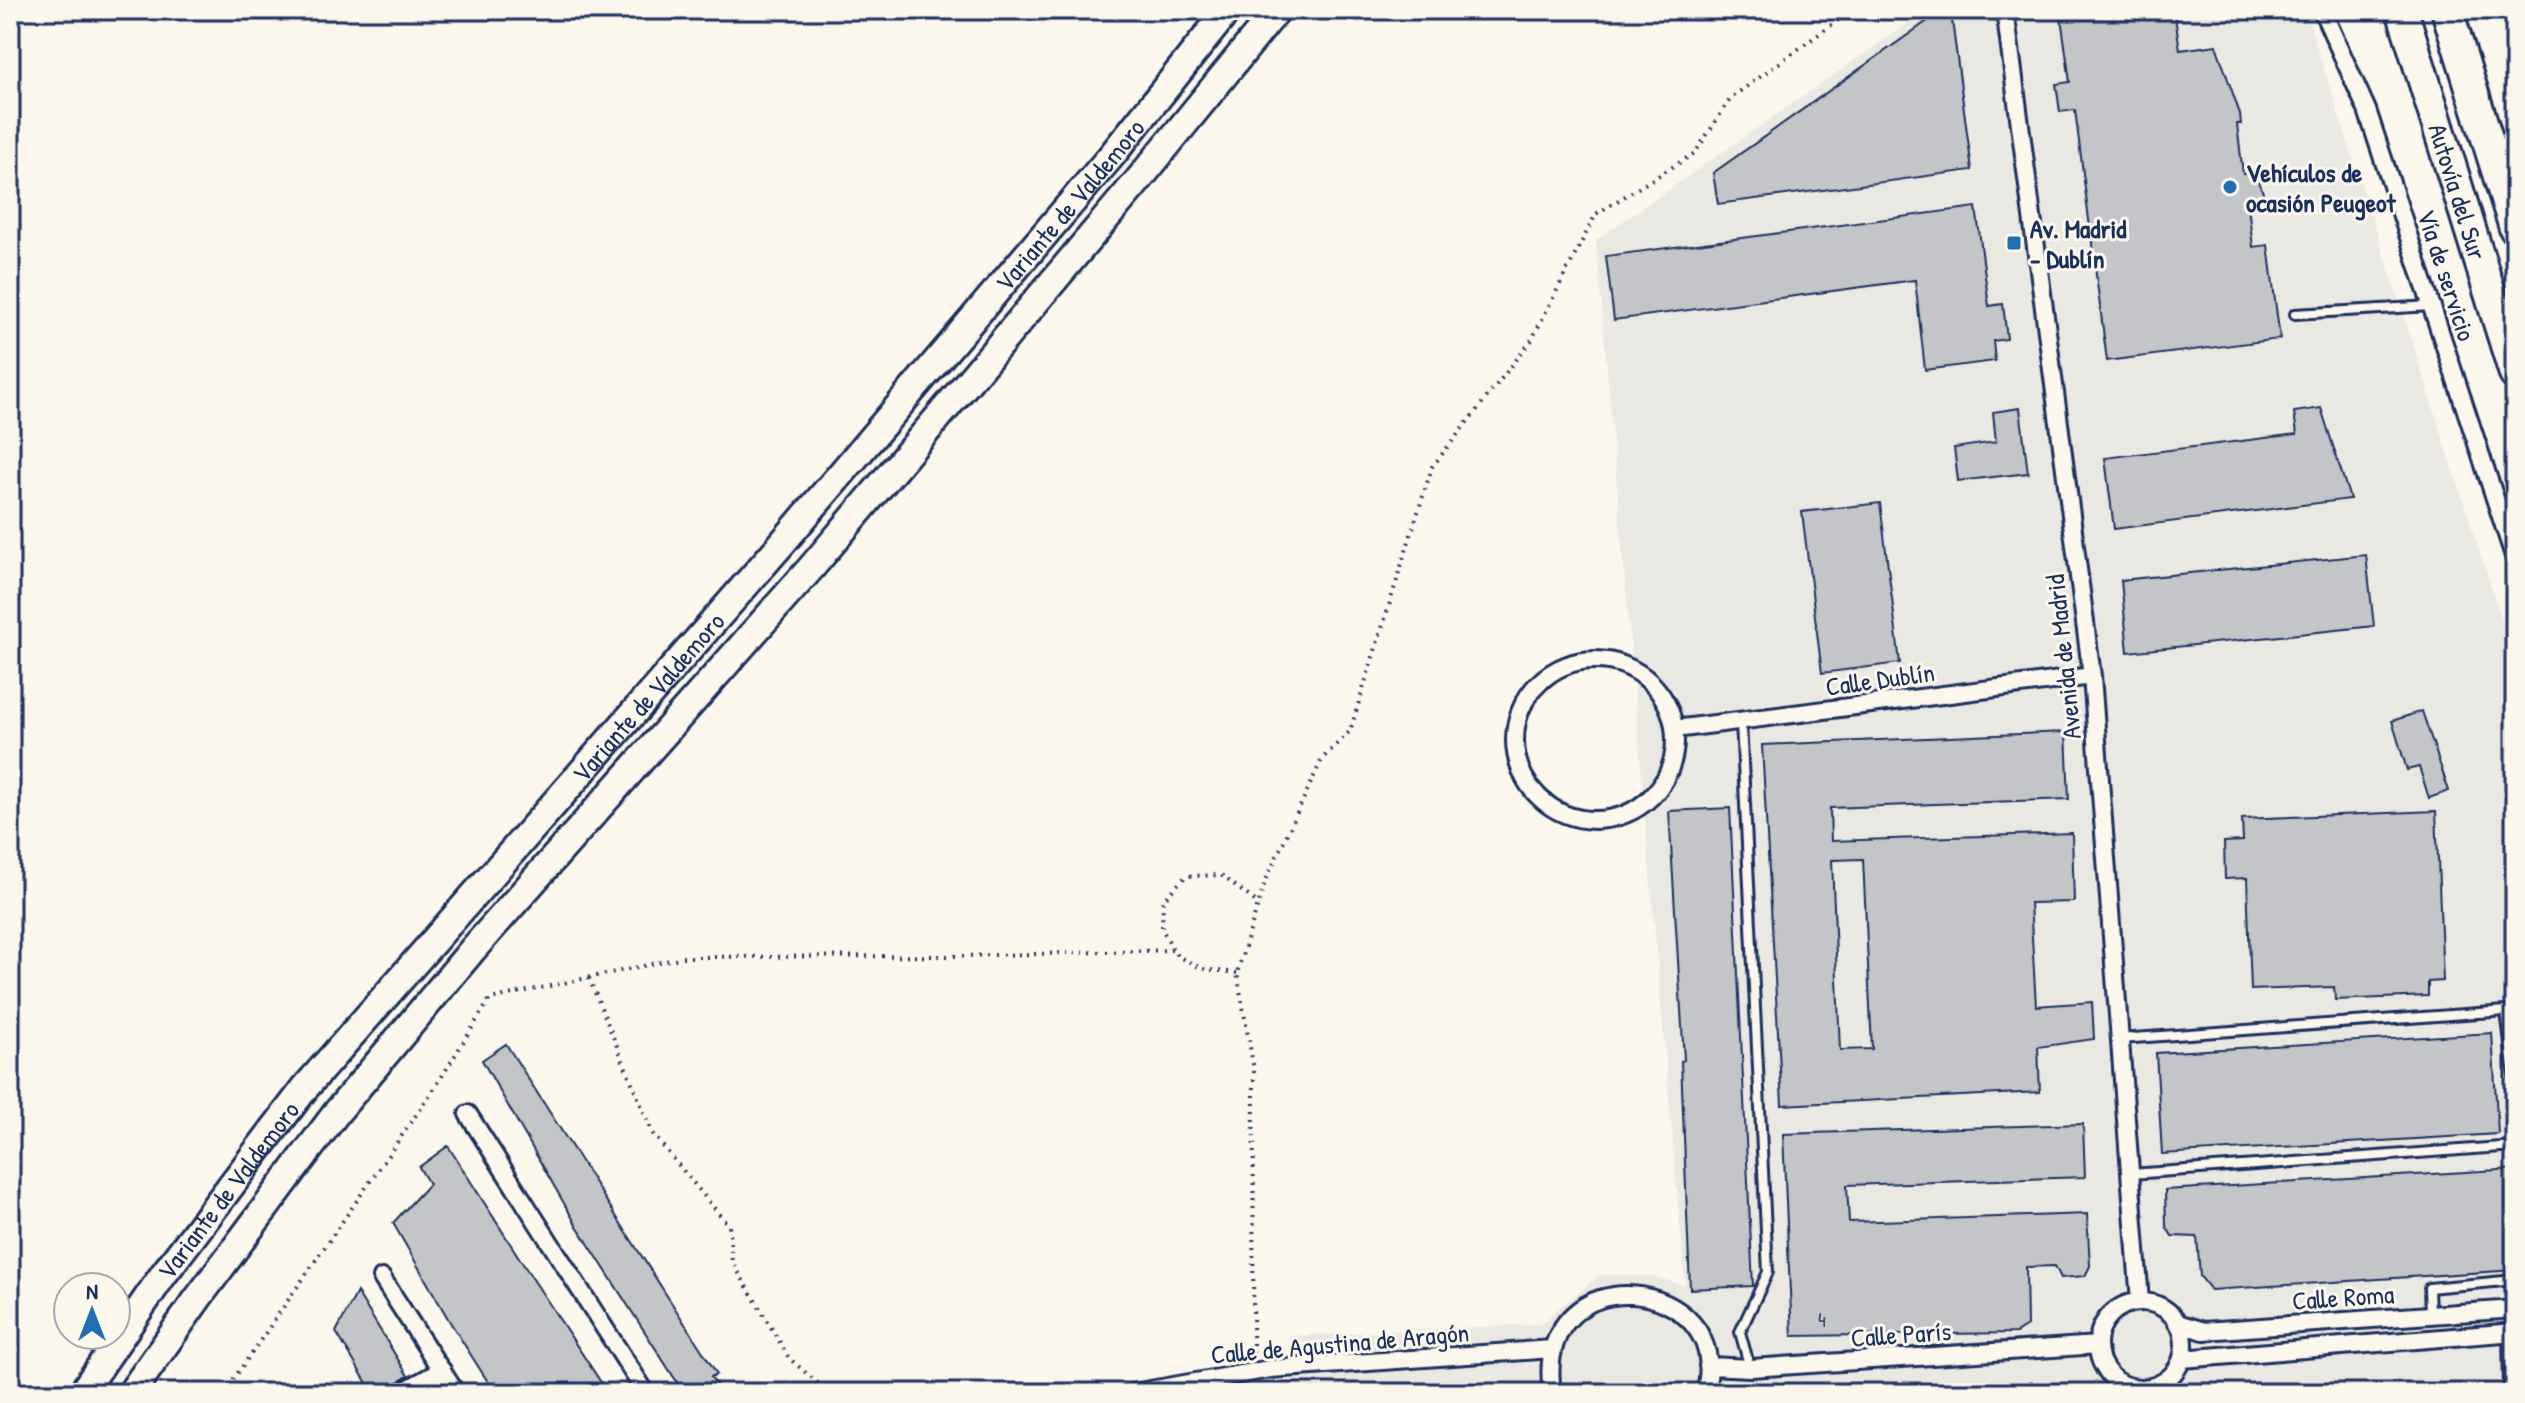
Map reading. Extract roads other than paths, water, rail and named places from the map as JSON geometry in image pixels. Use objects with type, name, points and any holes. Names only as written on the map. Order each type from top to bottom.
[{"type":"highway","name":"Autovía del Sur","points":[[2402,10],[2515,374]]},
{"type":"highway","name":"Autovía del Sur","points":[[2447,10],[2515,228]]},
{"type":"main road","name":"Variante de Valdemoro","points":[[82,1393],[163,1275],[305,1088],[778,548],[1102,167],[1228,10]]},
{"type":"main road","name":"Variante de Valdemoro","points":[[131,1393],[337,1112],[474,948],[811,568],[1141,177],[1277,10]]},
{"type":"street","name":"Avenida de Madrid","points":[[2005,10],[2092,676],[2140,1302]]},
{"type":"street","name":"Vía de servicio","points":[[2322,10],[2367,110],[2515,559]]},
{"type":"street","points":[[1602,659],[1637,671],[1663,695],[1675,729],[1672,765],[1653,796],[1623,816],[1588,820],[1553,809],[1527,784],[1514,751],[1518,715],[1536,684],[1567,664],[1602,659]]},
{"type":"street","name":"Calle Dublín","points":[[1675,729],[2092,676]]},
{"type":"street","points":[[468,1114],[646,1393]]},
{"type":"street","points":[[382,1278],[456,1393]]},
{"type":"street","points":[[1552,1393],[1549,1372],[1552,1349],[1563,1327],[1579,1310],[1601,1298],[1625,1293],[1649,1295],[1671,1305],[1690,1321],[1702,1342],[1708,1366],[1705,1393]]},
{"type":"street","points":[[2140,1302],[2162,1308],[2177,1323],[2183,1334],[2182,1359],[2177,1370],[2166,1381],[2140,1391],[2116,1381],[2103,1367],[2098,1345],[2101,1328],[2110,1315],[2125,1305],[2140,1302]]},
{"type":"street","name":"Calle Roma","points":[[2177,1323],[2204,1331],[2515,1309]]},
{"type":"street","name":"Calle Roma","points":[[2182,1359],[2511,1332]]},
{"type":"street","name":"Calle París","points":[[1708,1366],[1751,1368],[2098,1345]]},
{"type":"street","name":"Calle de Agustina de Aragón","points":[[1133,1393],[1253,1371],[1552,1349]]},
{"type":"street","points":[[400,1393],[442,1370]]},
{"type":"lane","points":[[2295,314],[2432,306]]},
{"type":"lane","points":[[1741,722],[1768,1272],[1740,1332],[1751,1368]]},
{"type":"lane","points":[[2120,1039],[2506,1011],[2515,1083]]},
{"type":"lane","points":[[2130,1174],[2515,1146]]},
{"type":"lane","points":[[2430,1314],[2429,1288],[2515,1280]]},
{"type":"lane","points":[[2509,1393],[2511,1332]]},
{"type":"place","name":"Vehículos de ocasión Peugeot","points":[[2230,187]]},
{"type":"place","name":"Av. Madrid - Dublín","points":[[2014,243]]}]
